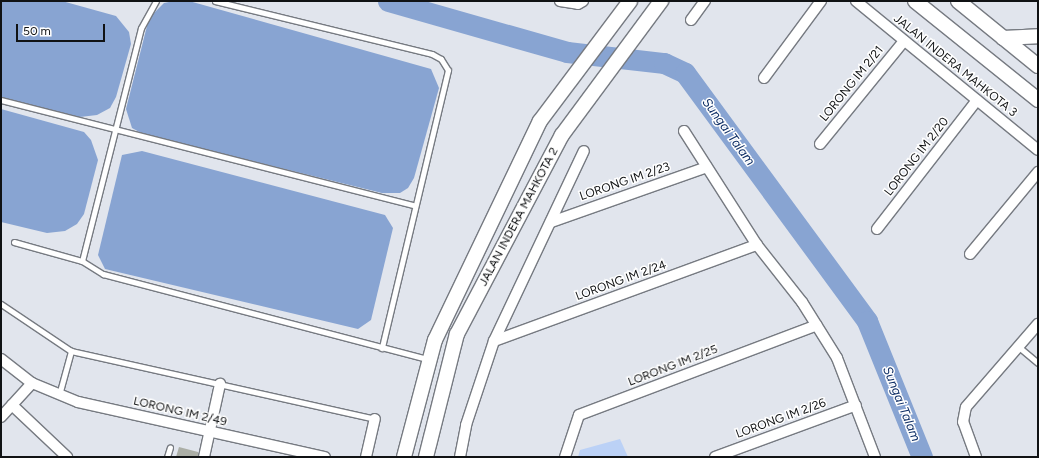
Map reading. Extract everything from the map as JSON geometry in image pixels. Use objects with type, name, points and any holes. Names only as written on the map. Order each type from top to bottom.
[{"type":"street","points":[[560,1],[578,4],[583,1]]},
{"type":"street","name":"JALAN INDERA MAHKOTA 2","points":[[404,457],[428,359],[540,121],[630,1]]},
{"type":"street","name":"JALAN INDERA MAHKOTA 2","points":[[426,457],[458,334],[562,135],[661,1]]},
{"type":"street","points":[[690,20],[705,1]]},
{"type":"street","points":[[764,78],[821,1]]},
{"type":"street","name":"JALAN INDERA MAHKOTA 3","points":[[856,1],[1038,150]]},
{"type":"street","points":[[915,1],[1038,100]]},
{"type":"street","points":[[958,1],[1038,66]]},
{"type":"street","points":[[1003,38],[1038,36]]},
{"type":"street","name":"LORONG IM 2/21","points":[[820,144],[904,41]]},
{"type":"street","name":"LORONG IM 2/20","points":[[877,229],[977,100]]},
{"type":"street","points":[[684,131],[757,245],[817,324],[837,358],[875,457]]},
{"type":"street","points":[[460,457],[466,425],[494,342],[584,151]]},
{"type":"street","name":"LORONG IM 2/23","points":[[551,222],[707,167]]},
{"type":"street","points":[[970,254],[1038,172]]},
{"type":"street","name":"LORONG IM 2/24","points":[[494,342],[757,245]]},
{"type":"street","name":"LORONG IM 2/25","points":[[565,457],[578,416],[817,324]]},
{"type":"street","points":[[976,457],[963,422],[966,408],[1020,348],[1038,324]]},
{"type":"street","name":"LORONG IM 2/49","points":[[1,359],[32,383],[59,395],[209,432],[325,457]]},
{"type":"street","points":[[32,383],[5,410],[67,457]]},
{"type":"street","points":[[204,457],[220,384]]},
{"type":"street","name":"LORONG IM 2/26","points":[[715,457],[856,405]]},
{"type":"street","points":[[366,457],[375,419]]},
{"type":"lane","points":[[82,261],[141,28],[156,1]]},
{"type":"lane","points":[[215,1],[441,59],[448,70],[446,90],[414,205],[382,348]]},
{"type":"lane","points":[[1,100],[414,205]]},
{"type":"lane","points":[[14,242],[82,261],[103,274],[428,359]]},
{"type":"lane","points":[[1,304],[71,351],[375,419]]},
{"type":"lane","points":[[1020,348],[1038,363]]},
{"type":"lane","points":[[59,395],[71,351]]},
{"type":"lane","points":[[167,457],[170,447]]},
{"type":"shaded area","points":[[1,1],[62,1],[116,16],[129,32],[131,44],[116,97],[110,108],[97,115],[80,117],[1,98]]},
{"type":"shaded area","points":[[189,1],[431,69],[439,88],[414,178],[408,188],[400,193],[382,193],[143,134],[132,128],[126,109],[149,18],[164,3]]},
{"type":"shaded area","points":[[1,109],[84,132],[91,140],[98,160],[84,214],[77,224],[65,231],[47,233],[1,222]]},
{"type":"shaded area","points":[[142,151],[385,215],[393,228],[371,320],[358,329],[105,269],[98,255],[122,155]]},
{"type":"shaded area","points":[[620,439],[628,457],[578,457],[580,450]]},
{"type":"building","points":[[179,447],[198,452],[198,457],[176,457]]},
{"type":"waterway","name":"Sungai Talam","points":[[388,1],[567,52],[664,63],[685,73],[867,321],[922,457]]}]
